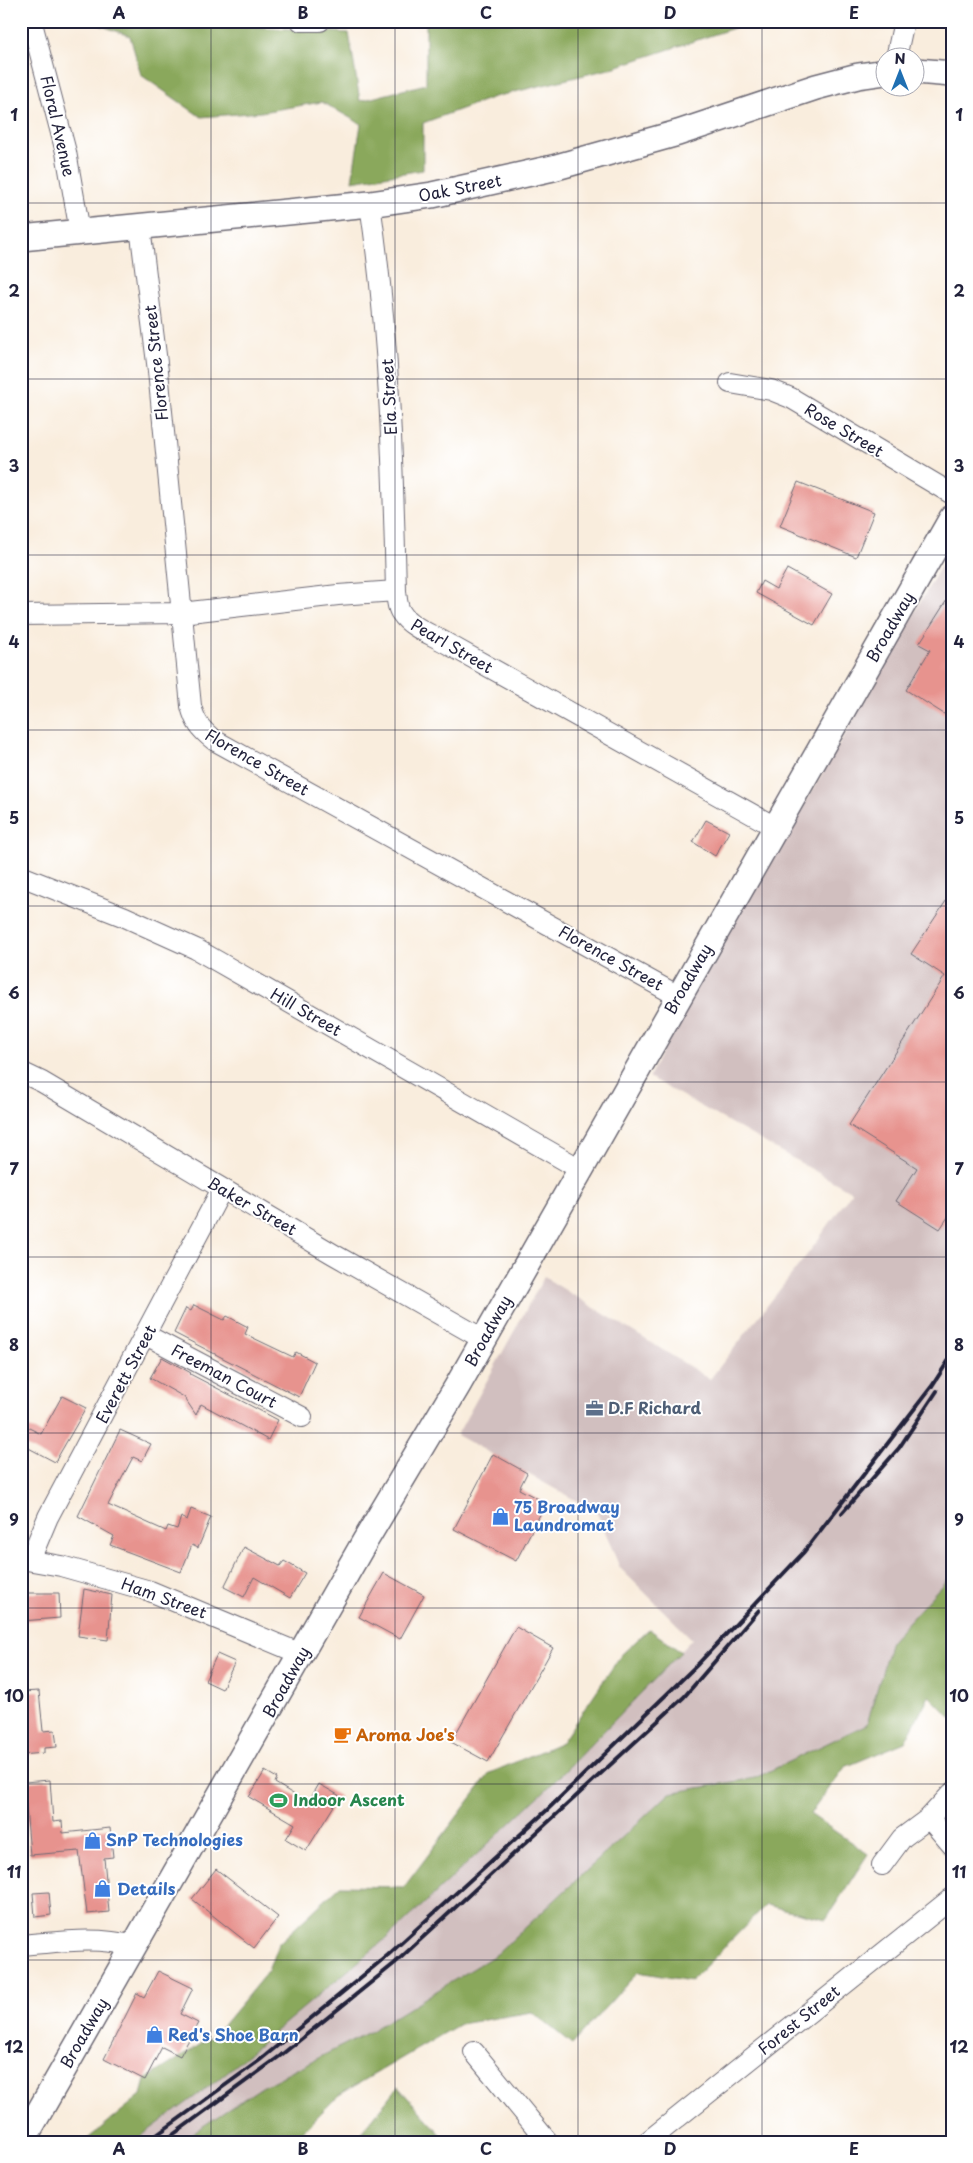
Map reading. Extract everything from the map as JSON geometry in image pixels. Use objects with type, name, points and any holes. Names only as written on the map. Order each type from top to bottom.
[{"type":"street","points":[[301,21],[320,21]]},
{"type":"street","points":[[898,48],[904,21]]},
{"type":"street","name":"Floral Avenue","points":[[32,22],[66,152],[80,232]]},
{"type":"street","points":[[926,72],[952,74]]},
{"type":"street","name":"Oak Street","points":[[21,238],[370,204],[432,194],[553,168],[678,133],[816,87],[876,73]]},
{"type":"street","name":"Ela Street","points":[[370,204],[378,264],[387,362],[396,591]]},
{"type":"street","name":"Florence Street","points":[[140,227],[158,371],[181,613],[194,720],[201,730],[214,740],[678,996]]},
{"type":"street","name":"Rose Street","points":[[730,383],[771,390],[791,398],[952,494]]},
{"type":"street","name":"Broadway","points":[[22,2142],[952,518]]},
{"type":"street","points":[[21,615],[181,613],[338,595],[396,591]]},
{"type":"street","name":"Pearl Street","points":[[396,591],[398,606],[402,615],[409,621],[775,827]]},
{"type":"street","name":"Hill Street","points":[[21,876],[132,920],[196,949],[580,1169]]},
{"type":"street","name":"Baker Street","points":[[21,1072],[42,1082],[483,1339]]},
{"type":"street","name":"Everett Street","points":[[26,1559],[222,1188]]},
{"type":"street","name":"Freeman Court","points":[[146,1335],[302,1417]]},
{"type":"street","name":"Ham Street","points":[[26,1559],[78,1570],[150,1592],[301,1654]]},
{"type":"street","points":[[882,1865],[902,1838],[928,1818],[952,1793]]},
{"type":"street","points":[[928,1818],[952,1845]]},
{"type":"street","name":"Forest Street","points":[[648,2142],[952,1898]]},
{"type":"street","points":[[21,1945],[90,1939],[113,1941],[134,1946]]},
{"type":"street","points":[[474,2052],[548,2142]]},
{"type":"shaded area","points":[[952,546],[952,1574],[891,1641],[867,1724],[755,1778],[670,1793],[497,1954],[371,2031],[262,2087],[179,2142],[133,2142],[215,2082],[395,1931],[552,1784],[692,1639],[620,1568],[597,1512],[457,1435],[544,1277],[710,1379],[810,1251],[852,1192],[649,1077],[696,987],[838,747]]},
{"type":"green space","points":[[89,21],[229,21],[244,26],[349,33],[360,101],[426,84],[426,21],[755,21],[609,69],[494,97],[423,123],[423,170],[352,181],[361,124],[322,102],[261,112],[201,117],[141,75],[130,36]]},
{"type":"green space","points":[[952,1574],[952,1719],[929,1696],[905,1742],[845,1767],[810,1814],[868,1854],[826,1919],[766,1905],[691,1981],[638,1972],[572,2044],[532,2012],[460,2024],[339,2095],[292,2142],[179,2142],[262,2087],[371,2031],[497,1954],[670,1793],[755,1778],[867,1724],[891,1641]]},
{"type":"green space","points":[[649,1629],[681,1652],[552,1784],[395,1931],[215,2082],[133,2142],[84,2142],[141,2095],[145,2080],[215,2035],[268,1971],[278,1944],[340,1886],[404,1887],[490,1773],[562,1742],[621,1655]]},
{"type":"green space","points":[[398,2087],[448,2142],[354,2142]]},
{"type":"building","points":[[798,482],[874,512],[856,557],[780,526]]},
{"type":"building","points":[[787,569],[832,594],[814,625],[756,593],[762,581],[776,589]]},
{"type":"building","points":[[952,592],[952,719],[906,690],[930,650],[919,644]]},
{"type":"building","points":[[706,820],[729,832],[715,856],[693,842]]},
{"type":"building","points":[[952,892],[952,1211],[940,1229],[896,1201],[917,1168],[849,1125],[945,976],[911,954]]},
{"type":"building","points":[[194,1305],[224,1320],[227,1316],[248,1327],[245,1334],[293,1357],[296,1352],[315,1362],[299,1397],[174,1333],[186,1308],[191,1311]]},
{"type":"building","points":[[162,1357],[190,1374],[278,1420],[268,1440],[201,1404],[196,1415],[184,1397],[150,1378]]},
{"type":"building","points":[[62,1396],[86,1408],[55,1462],[21,1444],[21,1424],[41,1434]]},
{"type":"building","points":[[120,1430],[151,1444],[142,1461],[133,1457],[108,1505],[166,1531],[168,1526],[177,1529],[181,1517],[187,1520],[191,1509],[211,1517],[198,1548],[192,1545],[181,1572],[110,1545],[114,1536],[78,1516]]},
{"type":"building","name":"75 Broadway Laundromat","points":[[493,1454],[527,1473],[519,1489],[546,1503],[516,1561],[454,1529]]},
{"type":"building","points":[[244,1547],[280,1566],[284,1561],[305,1573],[290,1598],[254,1577],[244,1597],[224,1587]]},
{"type":"building","points":[[384,1573],[424,1595],[400,1639],[359,1617]]},
{"type":"building","points":[[84,1589],[112,1595],[108,1640],[78,1636]]},
{"type":"building","points":[[21,1593],[59,1593],[60,1618],[21,1621]]},
{"type":"building","points":[[516,1627],[553,1648],[488,1762],[451,1742]]},
{"type":"building","points":[[217,1654],[235,1662],[222,1689],[205,1681]]},
{"type":"building","points":[[39,1691],[43,1731],[55,1730],[57,1747],[44,1748],[44,1753],[21,1755],[21,1692]]},
{"type":"building","points":[[265,1771],[277,1778],[275,1783],[308,1803],[319,1784],[340,1796],[306,1851],[286,1839],[295,1824],[249,1797]]},
{"type":"building","points":[[50,1780],[53,1822],[62,1821],[63,1833],[110,1828],[113,1857],[104,1858],[109,1912],[87,1914],[79,1851],[30,1855],[24,1782]]},
{"type":"building","points":[[216,1869],[278,1917],[254,1948],[192,1899]]},
{"type":"building","points":[[49,1892],[51,1915],[35,1917],[33,1893]]},
{"type":"building","name":"Red's Shoe Barn","points":[[158,1971],[193,1988],[180,2014],[198,2023],[180,2056],[162,2047],[145,2080],[104,2059],[137,1993],[144,1997]]},
{"type":"railway","points":[[147,2142],[260,2060],[388,1955],[546,1811],[698,1664],[803,1553],[932,1386],[952,1355]]},
{"type":"railway","points":[[842,1513],[899,1448],[937,1391]]},
{"type":"railway","points":[[163,2142],[280,2056],[395,1963],[684,1697],[759,1610]]},
{"type":"place","name":"D.F Richard","points":[[594,1408]]},
{"type":"place","name":"75 Broadway Laundromat","points":[[500,1516]]},
{"type":"place","name":"Aroma Joe's","points":[[342,1735]]},
{"type":"place","name":"Indoor Ascent","points":[[279,1800]]},
{"type":"place","name":"SnP Technologies","points":[[92,1840]]},
{"type":"place","name":"Details","points":[[103,1889]]},
{"type":"place","name":"Red's Shoe Barn","points":[[154,2035]]}]
